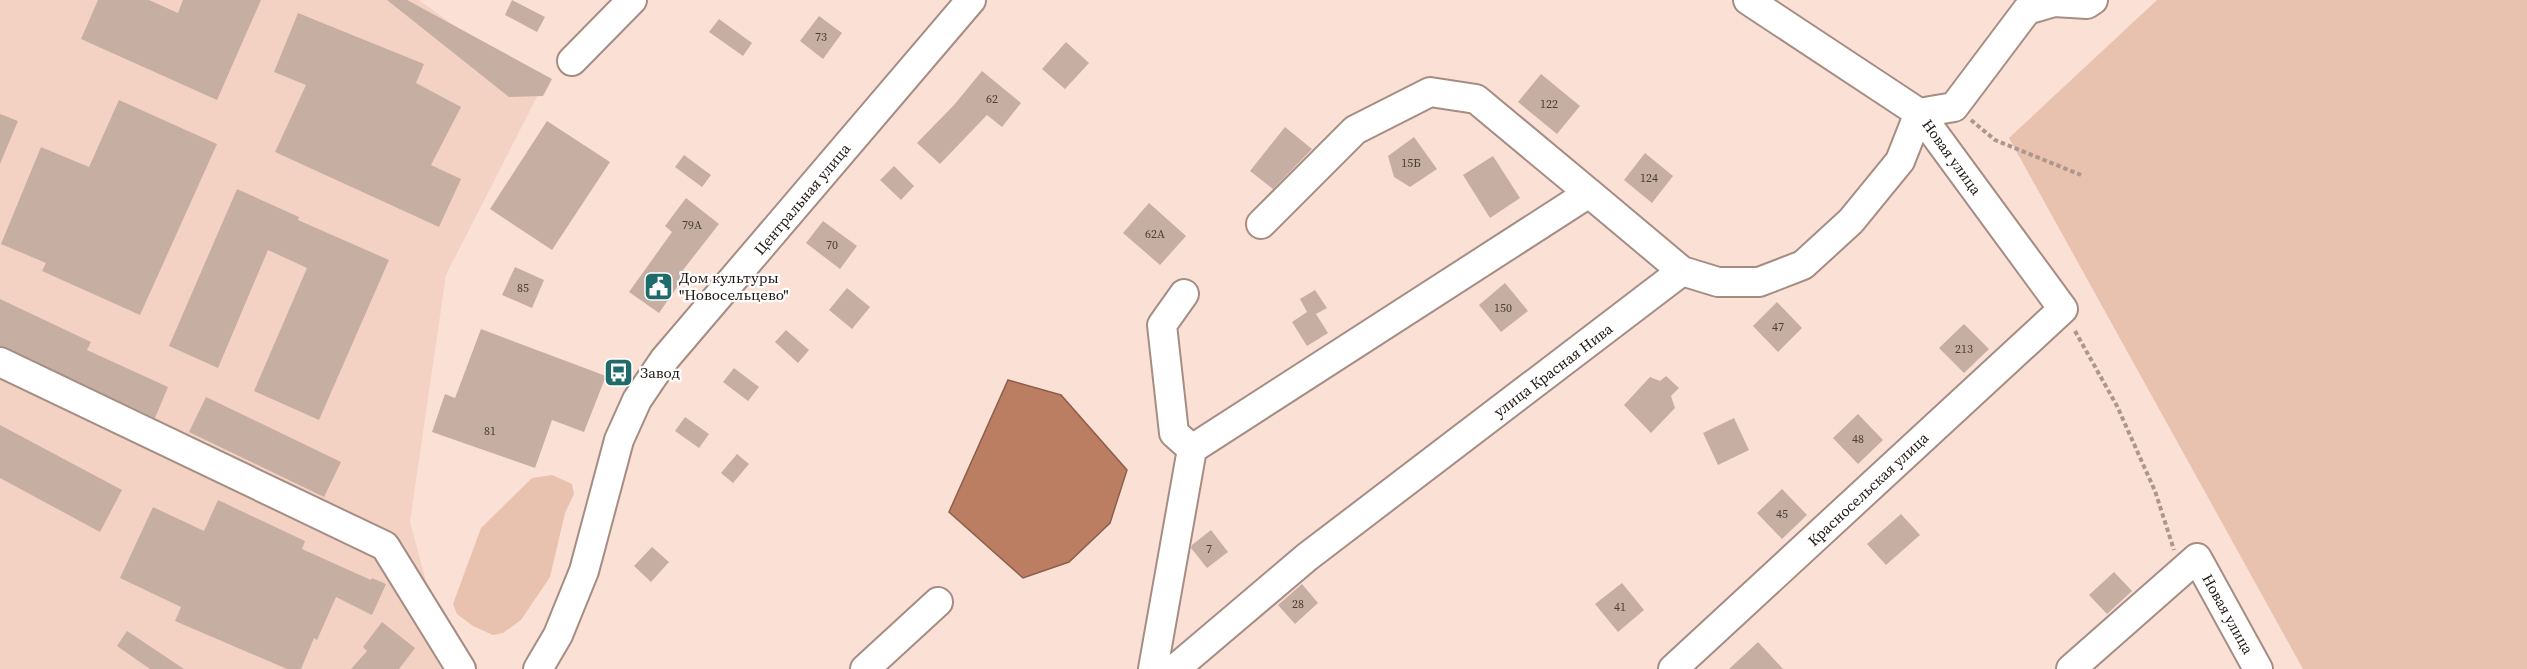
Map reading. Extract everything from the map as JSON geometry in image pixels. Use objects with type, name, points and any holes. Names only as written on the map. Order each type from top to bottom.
[{"type":"street","points":[[572,61],[632,0]]},
{"type":"street","name":"Центральная улица","points":[[538,669],[558,635],[584,572],[619,440],[638,400],[664,360],[971,0]]},
{"type":"street","name":"Новая улица","points":[[1748,0],[1919,113],[2062,309]]},
{"type":"street","points":[[1261,224],[1355,130],[1430,92],[1476,99],[1682,271],[1718,282],[1759,282],[1803,265],[1851,221],[1900,161],[1919,113],[1954,107],[2027,10],[2052,1],[2087,4],[2092,0]]},
{"type":"street","points":[[1153,669],[1192,449],[1589,193]]},
{"type":"street","name":"улица Красная Нива","points":[[1175,669],[1307,557],[1682,271]]},
{"type":"street","points":[[1185,294],[1162,325],[1174,433],[1192,449]]},
{"type":"street","name":"Красносельская улица","points":[[1673,669],[2062,309]]},
{"type":"street","points":[[0,362],[385,546],[461,669]]},
{"type":"street","points":[[2072,669],[2191,564]]},
{"type":"street","name":"Новая улица","points":[[2191,564],[2258,669]]},
{"type":"street","points":[[865,669],[938,602]]},
{"type":"path","points":[[1954,107],[1995,140],[2081,175]]},
{"type":"path","points":[[2062,309],[2122,417],[2155,491],[2174,550],[2191,564]]},
{"type":"shaded area","points":[[0,0],[419,0],[541,89],[446,275],[410,522],[450,669],[0,669]]},
{"type":"shaded area","points":[[2157,0],[2527,0],[2527,669],[2303,669],[2009,138]]},
{"type":"shaded area","points":[[1008,380],[1061,395],[1127,470],[1110,523],[1069,562],[1023,578],[949,512]]},
{"type":"shaded area","points":[[552,475],[572,484],[574,494],[565,513],[550,577],[521,620],[503,633],[493,635],[473,626],[457,614],[453,604],[481,528],[532,478]]},
{"type":"building","points":[[98,0],[149,0],[178,13],[183,0],[261,0],[217,100],[81,39]]},
{"type":"building","points":[[387,0],[407,0],[552,79],[543,96],[509,97]]},
{"type":"building","points":[[512,0],[545,17],[537,32],[505,15]]},
{"type":"building","points":[[298,13],[424,64],[416,83],[461,107],[431,165],[461,179],[439,227],[275,152],[306,85],[274,72]]},
{"type":"building","points":[[819,16],[842,33],[823,59],[800,41]]},
{"type":"building","points":[[719,19],[752,43],[743,56],[709,32]]},
{"type":"building","points":[[1066,42],[1089,63],[1065,89],[1042,69]]},
{"type":"building","points":[[982,71],[1021,103],[1002,127],[987,115],[940,164],[917,143],[954,105]]},
{"type":"building","points":[[1541,74],[1580,106],[1557,134],[1518,102]]},
{"type":"building","points":[[119,100],[217,144],[140,315],[42,271],[46,263],[1,244],[41,147],[89,167]]},
{"type":"building","points":[[0,114],[18,121],[0,164]]},
{"type":"building","points":[[547,121],[610,162],[552,250],[490,209]]},
{"type":"building","points":[[1285,127],[1312,149],[1273,189],[1250,171]]},
{"type":"building","points":[[1414,137],[1437,169],[1410,187],[1394,177],[1388,156]]},
{"type":"building","points":[[1645,153],[1673,176],[1652,203],[1624,180]]},
{"type":"building","points":[[684,155],[711,175],[702,187],[675,167]]},
{"type":"building","points":[[1493,156],[1520,198],[1490,218],[1463,175]]},
{"type":"building","points":[[894,166],[914,186],[901,200],[880,180]]},
{"type":"building","points":[[237,189],[299,217],[298,220],[389,260],[319,420],[254,391],[307,268],[268,250],[218,368],[169,346]]},
{"type":"building","points":[[686,198],[719,224],[683,270],[687,273],[659,313],[629,292],[672,232],[665,226]]},
{"type":"building","points":[[1149,203],[1186,236],[1160,265],[1123,233]]},
{"type":"building","points":[[823,221],[857,246],[840,269],[806,243]]},
{"type":"building","points":[[515,267],[544,280],[532,308],[502,295]]},
{"type":"building","points":[[1505,283],[1528,311],[1501,332],[1479,305]]},
{"type":"building","points":[[847,288],[870,307],[852,329],[829,310]]},
{"type":"building","points":[[1315,290],[1327,308],[1316,314],[1328,333],[1307,346],[1292,322],[1307,312],[1300,299]]},
{"type":"building","points":[[0,299],[91,342],[87,350],[168,387],[155,418],[0,346]]},
{"type":"building","points":[[1777,302],[1802,328],[1778,352],[1753,326]]},
{"type":"building","points":[[1964,324],[1989,349],[1964,373],[1939,348]]},
{"type":"building","points":[[481,329],[606,376],[584,432],[552,420],[535,468],[432,432],[445,394],[455,398]]},
{"type":"building","points":[[786,330],[809,350],[798,363],[775,342]]},
{"type":"building","points":[[734,368],[759,387],[748,401],[723,382]]},
{"type":"building","points":[[1666,376],[1679,388],[1671,396],[1675,408],[1651,433],[1624,405],[1650,377],[1660,381]]},
{"type":"building","points":[[206,397],[341,462],[324,497],[189,432]]},
{"type":"building","points":[[1858,414],[1883,440],[1858,464],[1833,438]]},
{"type":"building","points":[[685,417],[709,434],[699,448],[675,431]]},
{"type":"building","points":[[1734,418],[1749,450],[1718,465],[1703,433]]},
{"type":"building","points":[[0,425],[122,490],[100,532],[0,478]]},
{"type":"building","points":[[737,454],[749,464],[733,483],[721,473]]},
{"type":"building","points":[[1782,489],[1807,515],[1782,539],[1757,513]]},
{"type":"building","points":[[218,500],[305,541],[302,549],[371,580],[372,578],[386,584],[372,615],[336,597],[317,640],[314,638],[301,669],[287,669],[175,621],[181,607],[120,578],[153,507],[204,531]]},
{"type":"building","points":[[1901,514],[1920,535],[1886,565],[1867,544]]},
{"type":"building","points":[[1211,530],[1228,552],[1207,568],[1191,548]]},
{"type":"building","points":[[652,547],[669,562],[651,582],[634,566]]},
{"type":"building","points":[[2114,572],[2132,591],[2107,614],[2089,595]]},
{"type":"building","points":[[1622,583],[1644,610],[1618,632],[1595,604]]},
{"type":"building","points":[[1302,584],[1318,603],[1295,624],[1278,605]]},
{"type":"building","points":[[382,622],[415,648],[399,669],[351,669],[367,651],[363,647]]},
{"type":"building","points":[[127,631],[184,669],[150,669],[117,646]]},
{"type":"building","points":[[1758,642],[1783,669],[1729,669]]},
{"type":"place","name":"Дом культуры \"Новосельцево\"","points":[[658,286]]},
{"type":"place","name":"Завод","points":[[619,372]]}]
